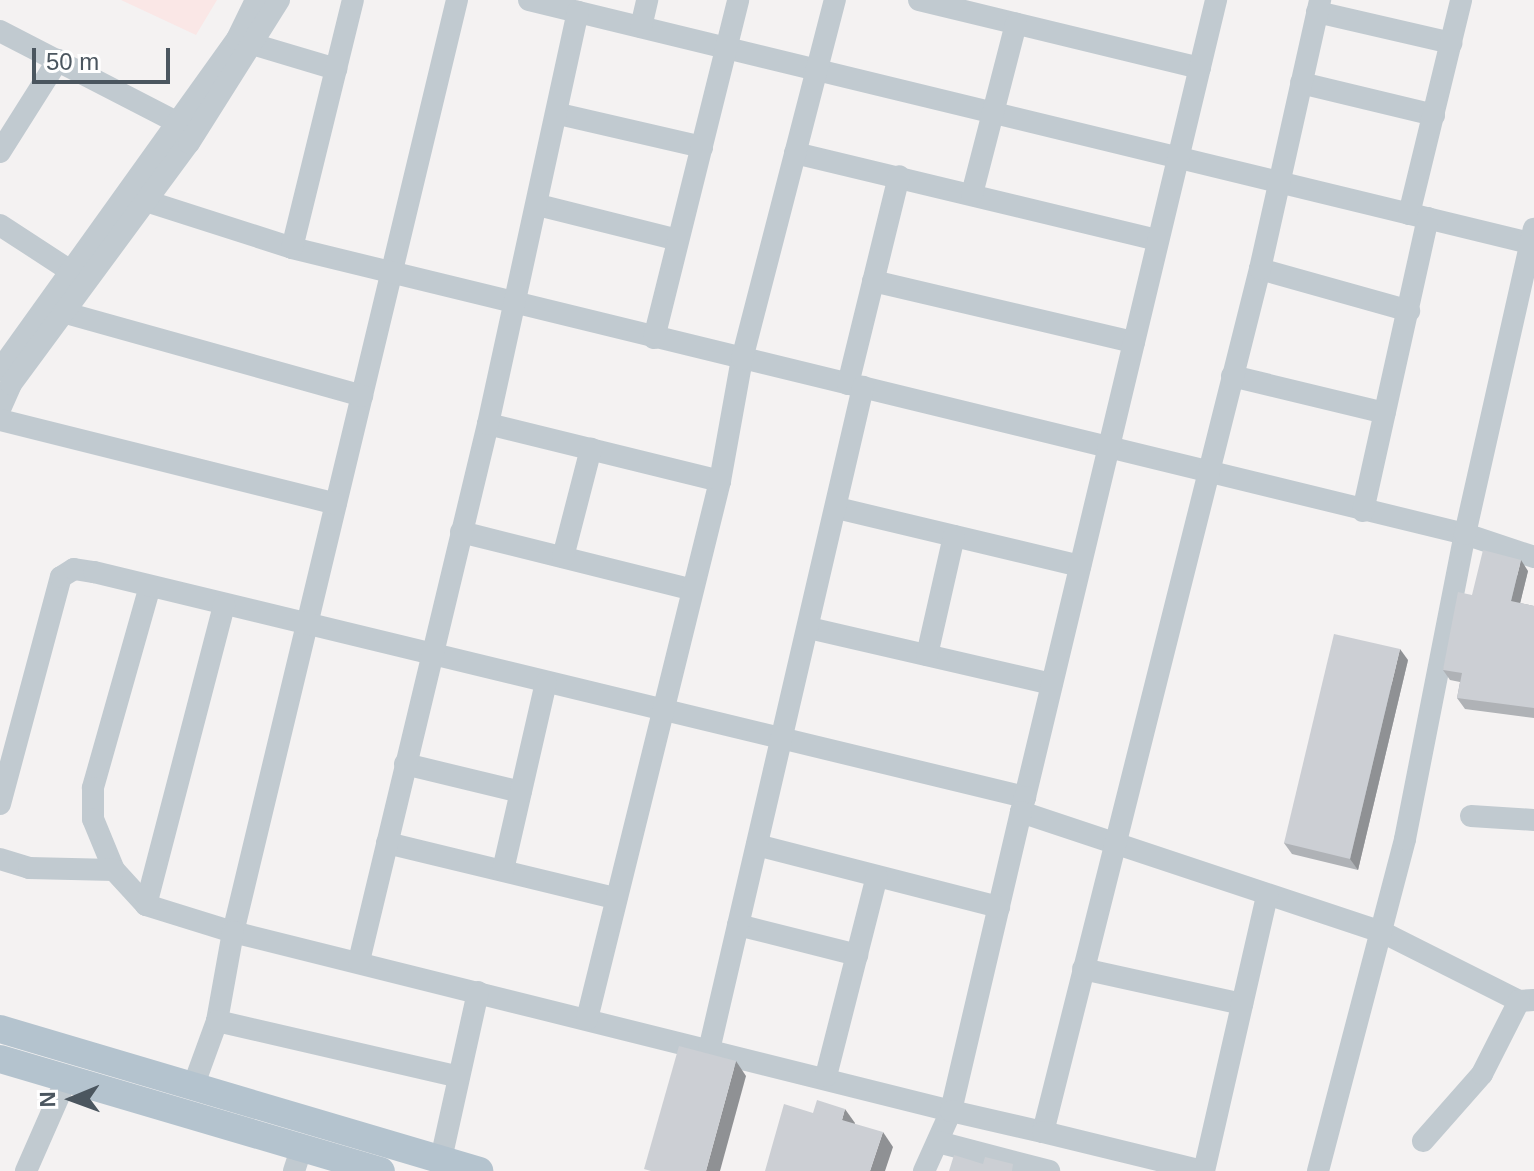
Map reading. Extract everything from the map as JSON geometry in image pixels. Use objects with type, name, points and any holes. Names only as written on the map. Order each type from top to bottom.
[{"type":"main road","points":[[0,1029],[479,1171]]},
{"type":"main road","points":[[0,1059],[297,1160],[381,1171]]},
{"type":"street","points":[[0,409],[11,384],[55,310],[72,272],[237,39],[256,0]]},
{"type":"street","points":[[0,370],[146,201],[279,0]]},
{"type":"street","points":[[292,248],[353,0]]},
{"type":"street","points":[[193,1087],[217,1021],[233,932],[305,625],[395,271],[457,0]]},
{"type":"street","points":[[529,0],[1418,216],[1533,239],[1465,534],[1405,839],[1318,1171]]},
{"type":"street","points":[[641,27],[647,0]]},
{"type":"street","points":[[654,338],[738,0]]},
{"type":"street","points":[[587,1019],[689,589],[720,481],[742,359],[835,0]]},
{"type":"street","points":[[919,0],[943,3],[1016,24],[1200,68]]},
{"type":"street","points":[[924,1171],[951,1111],[1216,0]]},
{"type":"street","points":[[1363,511],[1409,311],[1418,216],[1434,115],[1461,0]]},
{"type":"street","points":[[1043,1132],[1260,269],[1318,6],[1451,43]]},
{"type":"street","points":[[359,961],[488,424],[559,114],[578,12]]},
{"type":"street","points":[[972,194],[1016,24]]},
{"type":"street","points":[[0,31],[178,123]]},
{"type":"street","points":[[252,44],[336,69]]},
{"type":"street","points":[[0,152],[58,60]]},
{"type":"street","points":[[1301,83],[1434,115]]},
{"type":"street","points":[[559,114],[702,147]]},
{"type":"street","points":[[795,153],[1158,240]]},
{"type":"street","points":[[709,1050],[837,508],[873,281],[899,176]]},
{"type":"street","points":[[146,201],[292,248],[856,385],[1108,451],[1465,534],[1534,557]]},
{"type":"street","points":[[538,205],[678,240]]},
{"type":"street","points":[[0,225],[72,272]]},
{"type":"street","points":[[1260,269],[1409,311]]},
{"type":"street","points":[[873,281],[1134,342]]},
{"type":"street","points":[[55,310],[362,396]]},
{"type":"street","points":[[1232,376],[1385,413]]},
{"type":"street","points":[[0,420],[336,504]]},
{"type":"street","points":[[488,424],[720,481]]},
{"type":"street","points":[[563,557],[591,449]]},
{"type":"street","points":[[837,508],[1080,566]]},
{"type":"street","points":[[461,532],[689,589]]},
{"type":"street","points":[[927,655],[954,536]]},
{"type":"street","points":[[0,804],[61,577],[74,569],[150,586],[784,738],[1023,805],[1115,843],[1382,932],[1526,1000],[1482,1074],[1423,1141]]},
{"type":"street","points":[[150,586],[93,788],[96,834],[114,870],[146,905],[233,932],[1203,1171],[1267,895]]},
{"type":"street","points":[[146,905],[224,605]]},
{"type":"street","points":[[809,628],[1052,684]]},
{"type":"street","points":[[503,870],[546,683]]},
{"type":"street","points":[[405,764],[521,792]]},
{"type":"street","points":[[1471,816],[1534,820]]},
{"type":"street","points":[[387,843],[615,898]]},
{"type":"street","points":[[757,845],[999,907]]},
{"type":"street","points":[[0,859],[29,868],[114,870]]},
{"type":"street","points":[[826,1076],[877,876]]},
{"type":"street","points":[[738,925],[857,955]]},
{"type":"street","points":[[1083,969],[1242,1004]]},
{"type":"street","points":[[441,1159],[478,992]]},
{"type":"street","points":[[217,1021],[459,1077]]},
{"type":"street","points":[[26,1171],[66,1080]]},
{"type":"street","points":[[938,1142],[1049,1171]]},
{"type":"shaded area","points":[[121,0],[217,0],[196,35]]},
{"type":"building","points":[[1483,550],[1521,560],[1511,601],[1534,606],[1534,708],[1457,698],[1462,673],[1443,670],[1458,592],[1472,595]]},
{"type":"building","points":[[1334,634],[1400,649],[1350,859],[1284,843]]},
{"type":"building","points":[[679,1046],[736,1061],[706,1171],[651,1171],[644,1169]]},
{"type":"building","points":[[817,1100],[845,1109],[842,1120],[883,1132],[870,1171],[765,1171],[784,1104],[813,1113]]},
{"type":"building","points":[[954,1155],[983,1164],[985,1157],[1013,1164],[1012,1171],[949,1171]]}]
